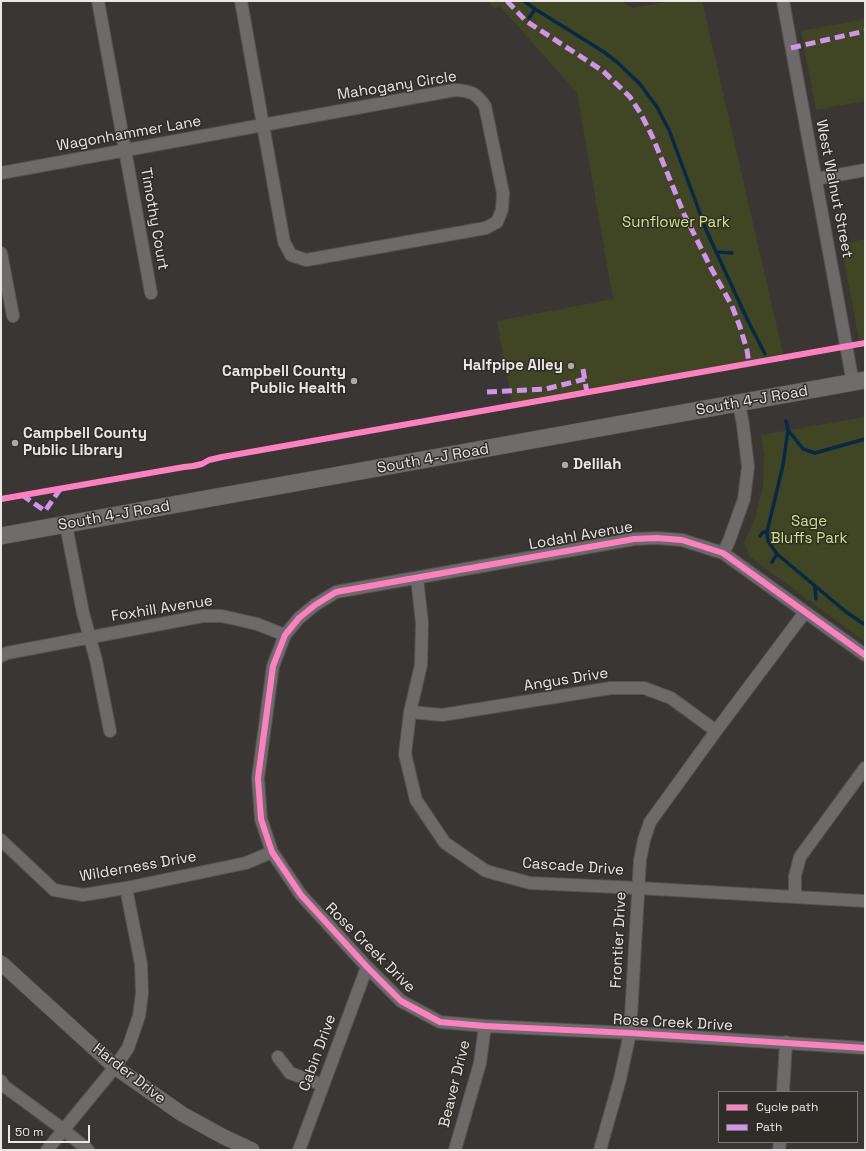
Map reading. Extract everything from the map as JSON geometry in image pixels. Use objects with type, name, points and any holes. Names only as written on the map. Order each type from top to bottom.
[{"type":"main road","name":"South 4-J Road","points":[[1,536],[739,404],[859,381]]},
{"type":"street","name":"Timothy Court","points":[[98,1],[151,292]]},
{"type":"street","name":"Mahogany Circle","points":[[240,1],[284,242],[292,255],[306,260],[486,228],[497,222],[502,210],[502,193],[485,106],[478,96],[467,91],[455,90],[263,125]]},
{"type":"street","name":"West Walnut Street","points":[[783,1],[816,180],[859,381]]},
{"type":"street","name":"Wagonhammer Lane","points":[[1,173],[263,125]]},
{"type":"street","points":[[816,180],[865,170]]},
{"type":"street","points":[[1,253],[13,316]]},
{"type":"street","points":[[723,553],[744,500],[748,466],[739,404]]},
{"type":"street","points":[[66,525],[83,613],[96,660],[110,731]]},
{"type":"street","name":"Lodahl Avenue","points":[[285,635],[315,604],[336,592],[634,539],[657,538],[682,540],[723,553],[865,655]]},
{"type":"street","name":"Cascade Drive","points":[[417,578],[422,623],[421,665],[410,712],[405,754],[416,800],[445,843],[486,871],[530,883],[865,901]]},
{"type":"street","name":"Frontier Drive","points":[[600,1150],[620,1079],[630,1033],[640,860],[644,840],[650,822],[805,612]]},
{"type":"street","name":"Foxhill Avenue","points":[[89,637],[203,616],[222,616],[258,624],[285,635]]},
{"type":"street","name":"Rose Creek Drive","points":[[285,635],[273,666],[258,778],[261,819],[272,852],[301,895],[367,968],[401,1001],[440,1022],[485,1026],[786,1042],[865,1048]]},
{"type":"street","points":[[1,656],[7,653],[89,637]]},
{"type":"street","name":"Angus Drive","points":[[410,712],[442,715],[610,688],[644,688],[672,698],[716,731]]},
{"type":"street","points":[[795,897],[795,876],[800,856],[865,768]]},
{"type":"street","name":"Wilderness Drive","points":[[1,840],[54,890],[84,895],[126,888],[246,863],[272,852]]},
{"type":"street","points":[[47,1150],[115,1067],[128,1048],[139,1016],[142,993],[141,964],[126,888]]},
{"type":"street","name":"Harder Drive","points":[[1,963],[115,1067],[182,1114],[224,1137],[252,1150]]},
{"type":"street","name":"Cabin Drive","points":[[299,1150],[367,968]]},
{"type":"street","name":"Beaver Drive","points":[[455,1150],[480,1063],[485,1026]]},
{"type":"street","points":[[783,1091],[786,1042]]},
{"type":"street","points":[[278,1057],[290,1073],[324,1085]]},
{"type":"street","points":[[1,1081],[4,1086],[64,1130],[88,1150]]},
{"type":"green space","name":"Sunflower Park","points":[[488,1],[621,1],[632,8],[672,1],[702,1],[783,354],[512,404],[497,321],[613,299],[577,93],[500,6],[494,8]]},
{"type":"green space","points":[[865,19],[865,101],[816,110],[801,31]]},
{"type":"green space","points":[[865,239],[865,339],[859,340],[841,244]]},
{"type":"green space","name":"Sage Bluffs Park","points":[[865,417],[865,642],[749,556],[744,543],[755,518],[763,486],[764,456],[761,435]]},
{"type":"waterway","points":[[524,1],[604,52],[617,62],[640,84],[657,107],[669,130],[707,232],[765,354]]},
{"type":"waterway","points":[[529,18],[535,9]]},
{"type":"waterway","points":[[716,252],[732,253]]},
{"type":"waterway","points":[[786,421],[788,430],[783,465],[767,532],[768,541],[777,554],[845,611],[865,625]]},
{"type":"waterway","points":[[788,430],[803,449],[815,453],[865,439]]},
{"type":"waterway","points":[[760,536],[763,532],[767,532]]},
{"type":"waterway","points":[[772,562],[777,554]]},
{"type":"waterway","points":[[815,587],[816,599]]},
{"type":"marked path","points":[[507,1],[526,21],[603,71],[630,97],[641,114],[653,138],[684,214],[732,306],[747,350],[749,364]]},
{"type":"marked path","points":[[791,48],[865,31]]},
{"type":"marked path","points":[[583,369],[587,393]]},
{"type":"marked path","points":[[487,392],[546,389],[585,379]]},
{"type":"marked path","points":[[22,495],[45,511],[61,488]]},
{"type":"cycle path","points":[[1,499],[193,466],[222,457],[865,343]]},
{"type":"cycle path","points":[[865,655],[723,553],[682,540],[657,538],[634,539],[336,592],[315,605],[299,618],[285,635],[273,666],[258,778],[261,819],[272,852],[301,895],[367,967],[401,1001],[440,1022],[485,1026],[630,1033],[865,1048]]},
{"type":"place","name":"Halfpipe Alley","points":[[571,366]]},
{"type":"place","name":"Campbell County Public Health","points":[[354,381]]},
{"type":"place","name":"Campbell County Public Library","points":[[15,443]]},
{"type":"place","name":"Delilah","points":[[565,465]]}]
